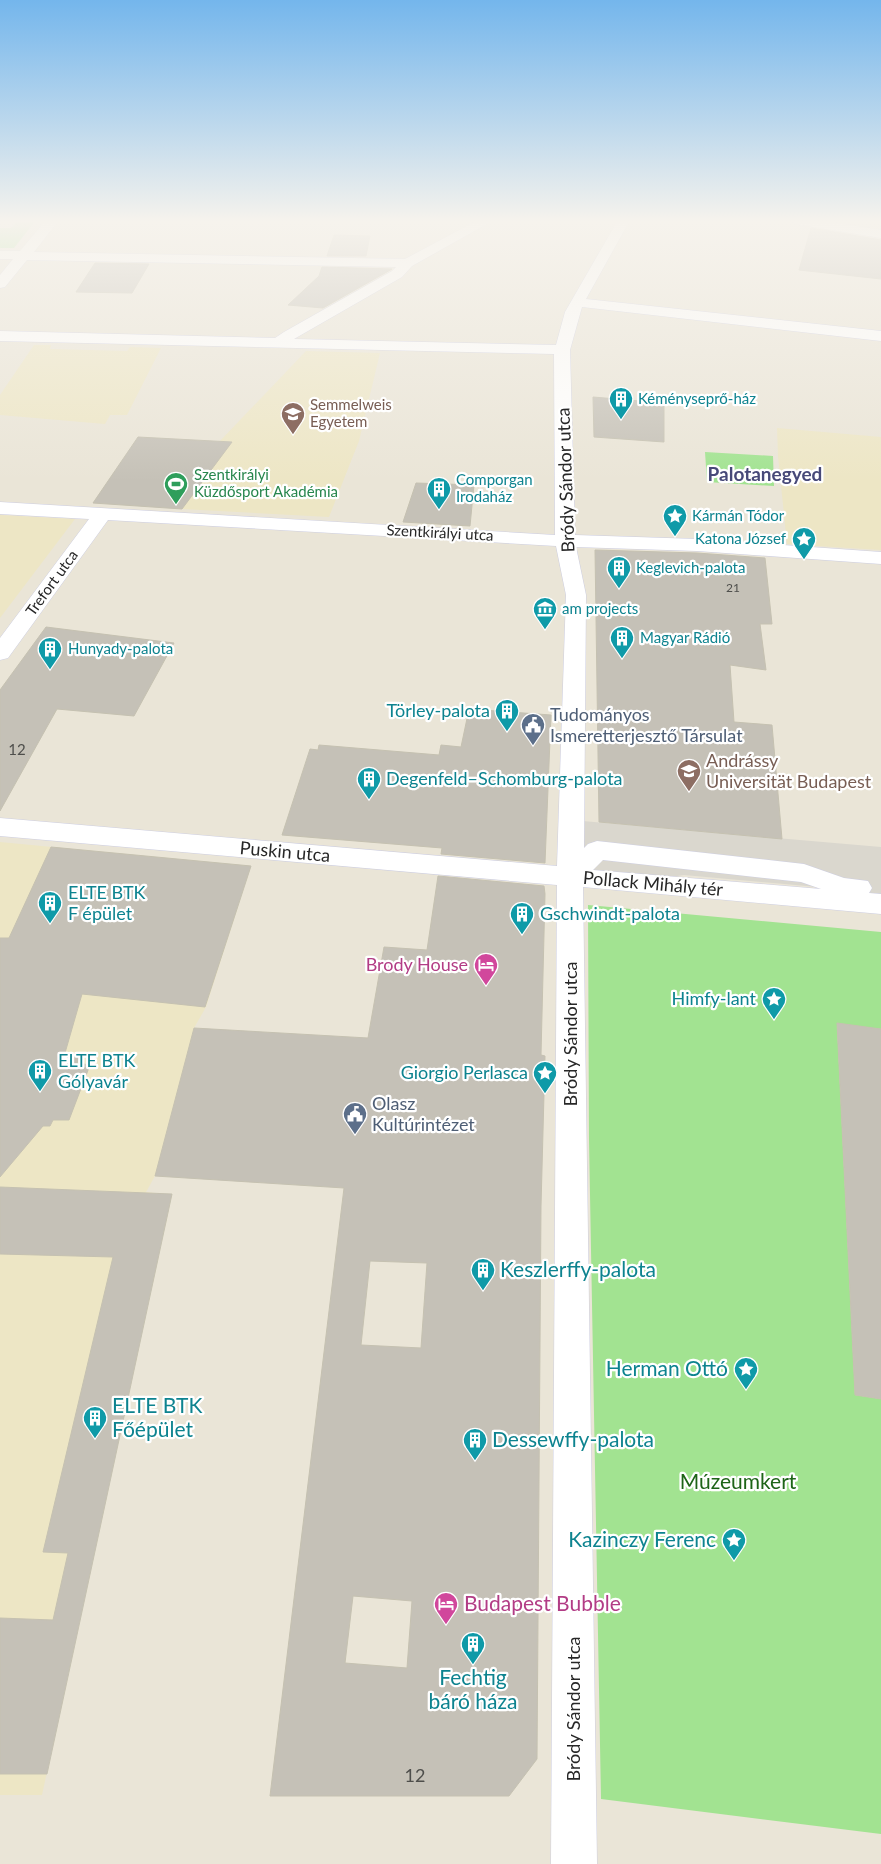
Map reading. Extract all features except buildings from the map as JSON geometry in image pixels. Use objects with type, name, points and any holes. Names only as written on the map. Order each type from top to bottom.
[{"type":"street","points":[[279,343],[289,335],[339,307]]},
{"type":"street","name":"Bródy Sándor utca","points":[[574,1864],[570,877],[576,595],[565,540],[562,350],[575,307]]},
{"type":"street","points":[[622,307],[881,336]]},
{"type":"street","points":[[0,336],[562,350]]},
{"type":"street","name":"Szentkirályi utca","points":[[0,508],[565,540],[697,545],[881,558]]},
{"type":"street","name":"Trefort utca","points":[[0,653],[103,513]]},
{"type":"street","name":"Puskin utca","points":[[0,827],[570,877]]},
{"type":"street","name":"Pollack Mihály tér","points":[[570,877],[597,850],[804,873],[842,887],[881,890]]},
{"type":"street","name":"Pollack Mihály tér","points":[[570,877],[881,904]]},
{"type":"shaded area","points":[[34,345],[51,345],[50,349],[127,351],[130,347],[161,348],[127,415],[110,415],[105,424],[0,415],[0,395]]},
{"type":"shaded area","name":"Semmelweis Egyetem","points":[[306,351],[380,353],[359,441],[329,517],[182,509],[231,442],[220,441]]},
{"type":"shaded area","points":[[777,428],[881,437],[881,550],[787,544]]},
{"type":"shaded area","points":[[0,515],[75,519],[0,618]]},
{"type":"shaded area","points":[[571,820],[881,847],[881,901],[833,897],[818,887],[684,875],[638,882],[570,877]]},
{"type":"shaded area","points":[[0,842],[251,866],[206,1007],[194,1028],[155,1176],[146,1192],[172,1195],[42,1795],[0,1795]]},
{"type":"green space","points":[[705,452],[773,456],[774,486],[707,482]]},
{"type":"green space","name":"Múzeumkert","points":[[588,905],[881,932],[881,1029],[837,1024],[855,1395],[881,1399],[881,1834],[601,1799],[589,1139]]},
{"type":"place","name":"Kéményseprő-ház","points":[[621,420]]},
{"type":"place","name":"Semmelweis Egyetem","points":[[293,435]]},
{"type":"place","name":"Szentkirályi Küzdősport Akadémia","points":[[176,505]]},
{"type":"place","name":"Comporgan Irodaház","points":[[439,510]]},
{"type":"place","name":"Kármán Tódor","points":[[675,537]]},
{"type":"place","name":"Katona József","points":[[804,560]]},
{"type":"place","name":"Keglevich-palota","points":[[619,589]]},
{"type":"place","name":"am projects","points":[[545,630]]},
{"type":"place","name":"Magyar Rádió","points":[[622,659]]},
{"type":"place","name":"Hunyady-palota","points":[[50,670]]},
{"type":"place","name":"Törley-palota","points":[[507,732]]},
{"type":"place","name":"Tudományos Ismeretterjesztő Társulat","points":[[533,746]]},
{"type":"place","name":"Andrássy Universität Budapest","points":[[689,792]]},
{"type":"place","name":"Degenfeld–Schomburg-palota","points":[[369,800]]},
{"type":"place","name":"ELTE BTK F épület","points":[[50,924]]},
{"type":"place","name":"Gschwindt-palota","points":[[522,935]]},
{"type":"place","name":"Brody House","points":[[486,986]]},
{"type":"place","name":"Himfy-lant","points":[[774,1020]]},
{"type":"place","name":"ELTE BTK Gólyavár","points":[[40,1092]]},
{"type":"place","name":"Giorgio Perlasca","points":[[545,1094]]},
{"type":"place","name":"Olasz Kultúrintézet","points":[[355,1135]]},
{"type":"place","name":"Keszlerffy-palota","points":[[483,1291]]},
{"type":"place","name":"Herman Ottó","points":[[746,1390]]},
{"type":"place","name":"ELTE BTK Főépület","points":[[95,1439]]},
{"type":"place","name":"Dessewffy-palota","points":[[475,1461]]},
{"type":"place","name":"Kazinczy Ferenc","points":[[734,1561]]},
{"type":"place","name":"Budapest Bubble","points":[[446,1625]]},
{"type":"place","name":"Fechtig báró háza","points":[[473,1665]]},
{"type":"district","name":"Palotanegyed","points":[[765,474]]}]
